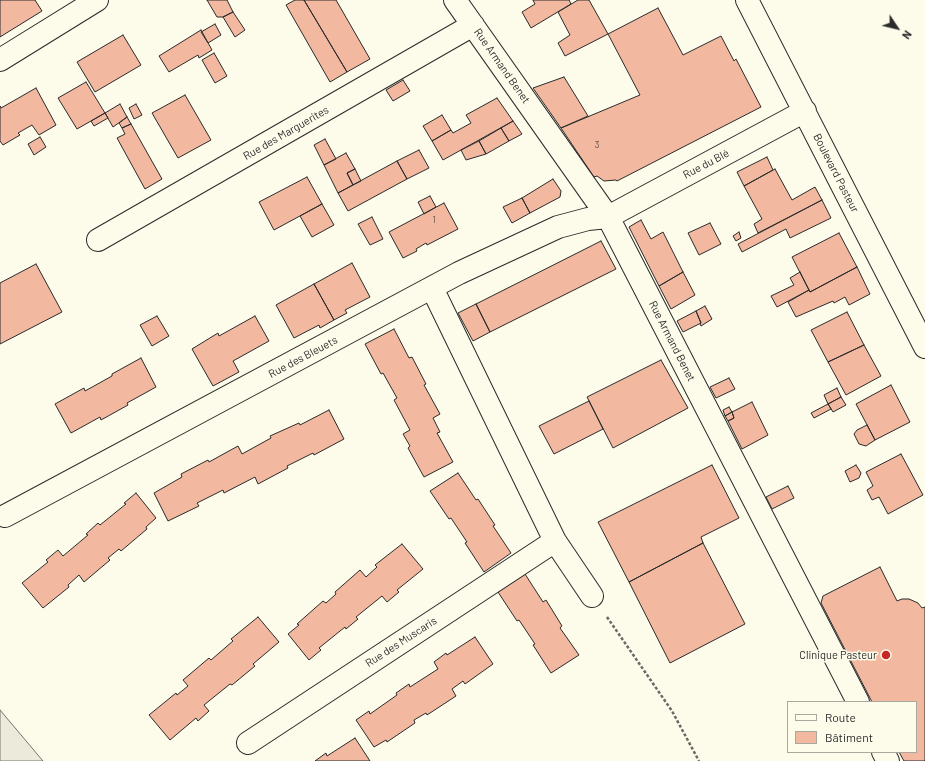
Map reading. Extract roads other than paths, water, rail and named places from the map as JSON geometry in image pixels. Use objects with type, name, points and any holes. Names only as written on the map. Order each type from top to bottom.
[{"type":"street","points":[[0,60],[97,0]]},
{"type":"street","name":"Rue Armand Benet","points":[[455,0],[608,217],[857,701]]},
{"type":"street","name":"Boulevard Pasteur","points":[[747,0],[925,347]]},
{"type":"street","name":"Rue des Marguerites","points":[[98,240],[474,25]]},
{"type":"street","name":"Rue du Blé","points":[[608,217],[805,111]]},
{"type":"street","name":"Rue des Bleuets","points":[[5,516],[459,273],[558,227],[588,219],[608,217]]},
{"type":"street","points":[[432,288],[555,541],[592,596]]},
{"type":"street","name":"Rue des Muscaris","points":[[248,743],[555,541]]},
{"type":"place","name":"Clinique Pasteur","points":[[886,655]]}]
